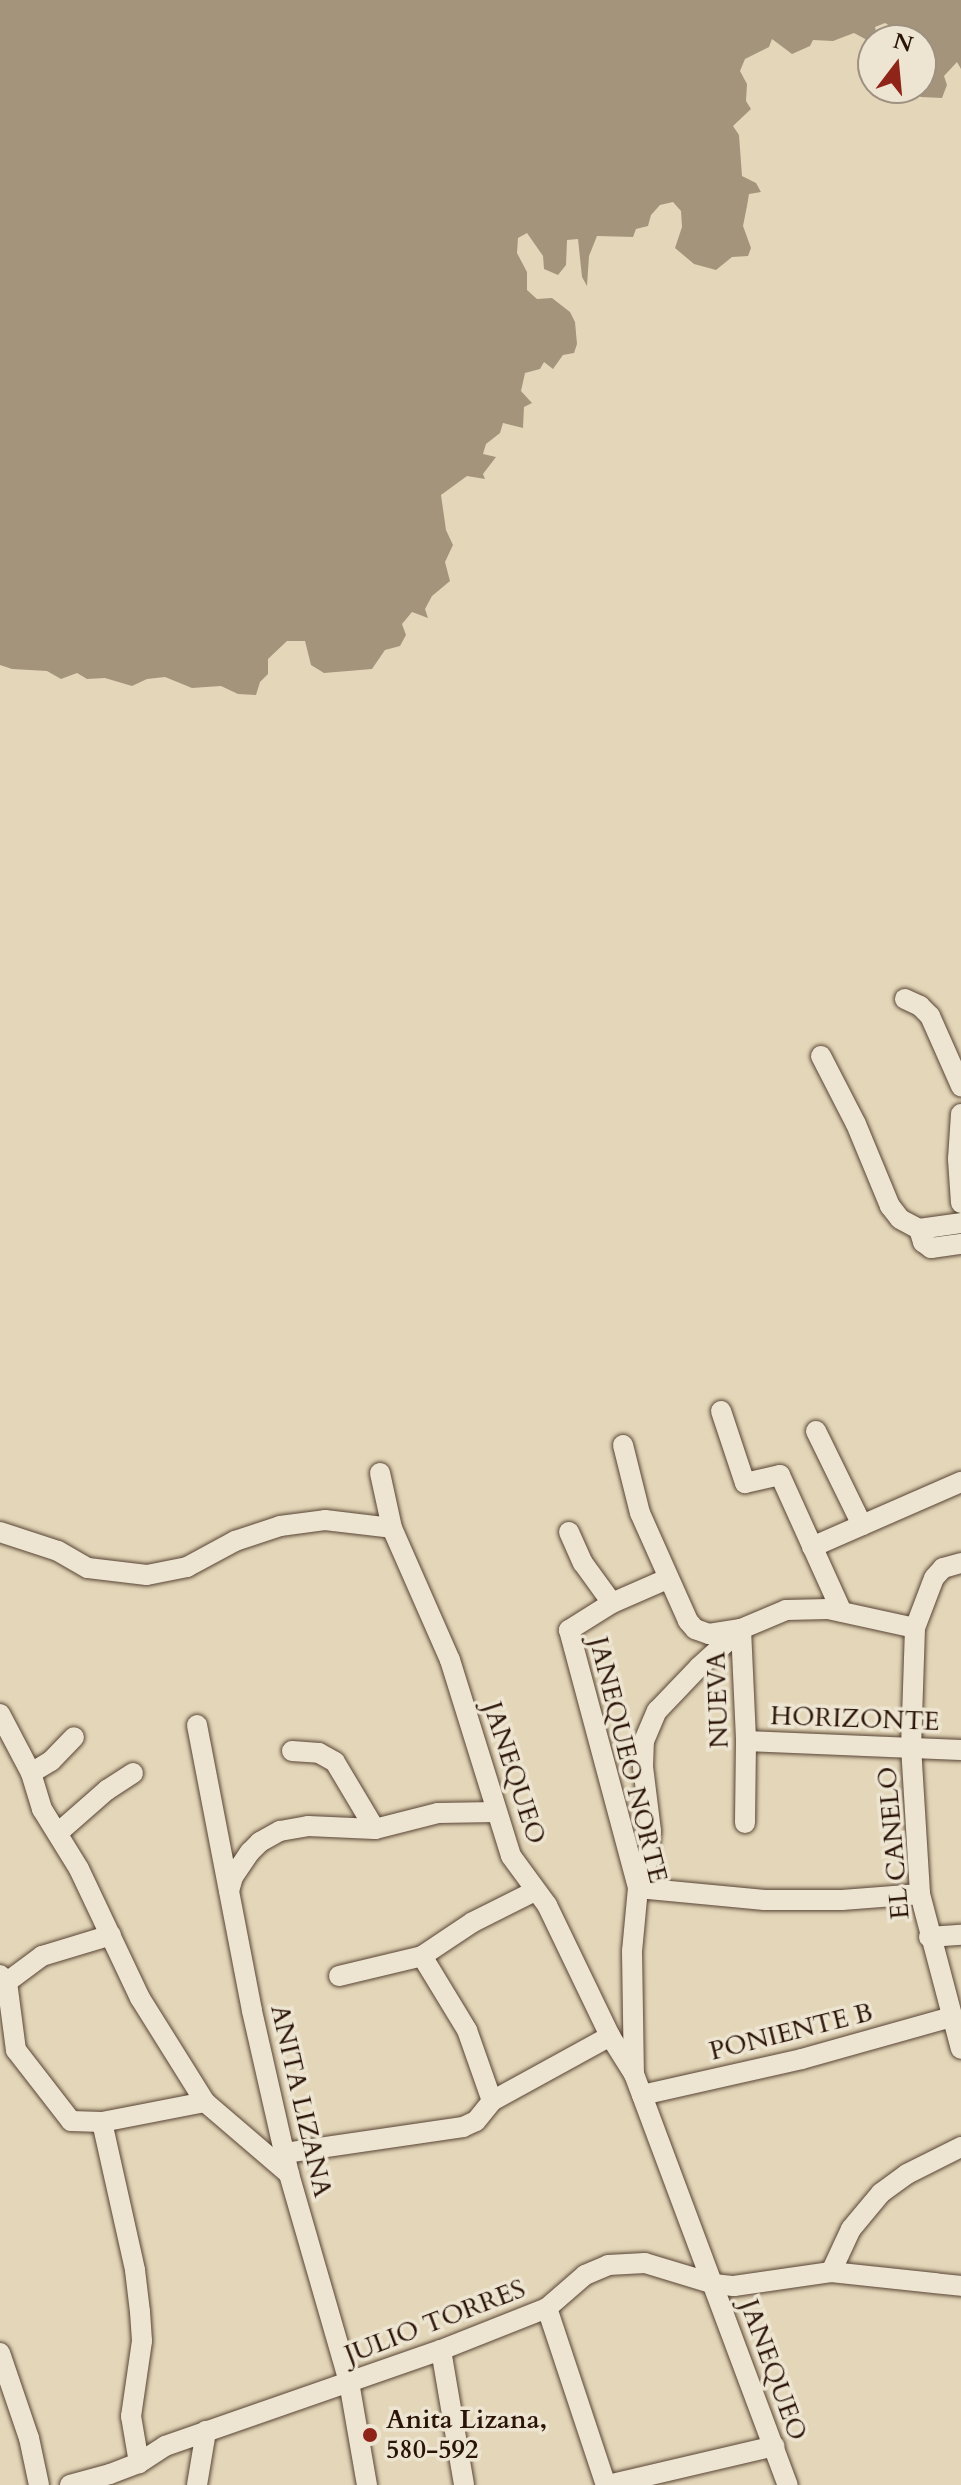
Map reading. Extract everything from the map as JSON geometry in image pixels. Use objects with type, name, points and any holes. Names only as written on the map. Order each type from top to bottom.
[{"type":"street","points":[[905,999],[920,1006],[930,1016],[961,1086]]},
{"type":"street","points":[[821,1056],[856,1124],[890,1206],[900,1219],[919,1229],[961,1223]]},
{"type":"street","points":[[961,1114],[958,1159],[961,1203]]},
{"type":"street","points":[[919,1229],[923,1242],[931,1248],[961,1244]]},
{"type":"street","points":[[721,1411],[745,1483],[780,1475],[842,1612]]},
{"type":"street","points":[[816,1431],[862,1525]]},
{"type":"street","name":"NUEVA","points":[[623,1445],[640,1513],[667,1579],[695,1629],[709,1634],[741,1629],[746,1741],[745,1823]]},
{"type":"street","name":"JANEQUEO","points":[[380,1473],[392,1528],[440,1633],[511,1856],[547,1905],[610,2036],[634,2074]]},
{"type":"street","points":[[812,1547],[961,1482]]},
{"type":"street","points":[[0,1532],[58,1551],[88,1568],[147,1575],[187,1567],[235,1541],[291,1524],[348,1521],[392,1528]]},
{"type":"street","name":"JANEQUEO NORTE","points":[[569,1532],[583,1563],[612,1603]]},
{"type":"street","name":"EL CANELO","points":[[961,1563],[943,1568],[934,1578],[915,1628],[911,1746],[920,1894],[961,2049]]},
{"type":"street","name":"JANEQUEO NORTE","points":[[642,2095],[634,2074],[632,1951],[638,1888],[569,1630],[612,1603],[667,1579]]},
{"type":"street","points":[[915,1628],[814,1608],[786,1610],[741,1629],[664,1703],[648,1729],[643,1767],[650,1844],[638,1888],[764,1900],[842,1900],[920,1894]]},
{"type":"street","points":[[0,1714],[31,1773],[42,1809],[59,1832],[140,1998],[205,2102],[289,2174]]},
{"type":"street","name":"ANITA LIZANA","points":[[197,1725],[289,2174],[349,2382],[367,2485]]},
{"type":"street","points":[[31,1773],[51,1761],[74,1737]]},
{"type":"street","name":"HORIZONTE","points":[[746,1741],[961,1750]]},
{"type":"street","points":[[292,1751],[319,1753],[335,1762],[375,1829]]},
{"type":"street","points":[[59,1832],[107,1790],[133,1773]]},
{"type":"street","points":[[229,1891],[241,1865],[269,1836],[308,1826],[375,1829],[438,1813],[496,1812]]},
{"type":"street","points":[[339,1976],[422,1956],[473,1922],[535,1891]]},
{"type":"street","points":[[111,1935],[42,1956],[4,1978],[8,2053],[71,2121],[102,2122],[205,2102]]},
{"type":"street","points":[[929,1937],[961,1935]]},
{"type":"street","points":[[422,1956],[467,2030],[492,2101]]},
{"type":"street","name":"PONIENTE B","points":[[642,2095],[802,2059],[951,2017]]},
{"type":"street","points":[[285,2153],[463,2127],[476,2121],[492,2101],[610,2036]]},
{"type":"street","name":"JANEQUEO","points":[[642,2095],[788,2485]]},
{"type":"street","points":[[102,2122],[135,2270],[140,2312],[142,2341],[131,2416],[139,2463]]},
{"type":"street","points":[[831,2272],[851,2229],[881,2193],[907,2174],[961,2147]]},
{"type":"street","name":"JULIO TORRES","points":[[70,2485],[139,2463],[165,2446],[441,2350],[547,2308],[585,2275],[620,2262],[645,2263],[714,2284],[734,2286],[831,2272],[961,2286]]},
{"type":"street","points":[[547,2308],[607,2485],[774,2446]]},
{"type":"street","points":[[441,2350],[464,2485]]},
{"type":"street","points":[[0,2353],[29,2438],[39,2485]]},
{"type":"street","points":[[197,2485],[206,2431]]},
{"type":"shaded area","points":[[0,0],[961,0],[961,69],[957,62],[944,76],[947,85],[942,98],[937,98],[937,24],[857,24],[857,35],[833,41],[813,40],[810,46],[792,54],[772,39],[769,47],[745,59],[740,71],[747,84],[746,101],[751,109],[733,126],[739,135],[742,176],[756,183],[761,192],[749,194],[743,226],[751,248],[748,256],[732,257],[716,270],[694,264],[675,248],[682,227],[681,211],[673,202],[660,205],[651,215],[648,226],[636,229],[633,237],[597,236],[589,256],[587,286],[582,277],[578,239],[567,240],[566,265],[558,275],[544,269],[543,256],[527,233],[518,238],[517,253],[527,272],[527,290],[537,299],[552,298],[570,312],[575,322],[577,344],[574,353],[563,355],[553,369],[544,362],[540,369],[525,373],[521,391],[532,403],[524,407],[523,428],[503,423],[500,433],[486,444],[483,454],[496,457],[483,474],[485,479],[467,476],[441,495],[446,530],[453,545],[445,562],[450,581],[432,596],[425,609],[428,618],[412,612],[402,624],[406,635],[400,646],[385,650],[372,669],[324,673],[311,665],[305,641],[287,641],[268,659],[268,674],[260,682],[256,695],[238,694],[221,686],[192,688],[165,677],[147,679],[132,686],[105,678],[87,679],[77,673],[61,679],[47,671],[12,669],[0,665]]},
{"type":"place","name":"Anita Lizana, 580-592","points":[[370,2435]]}]
